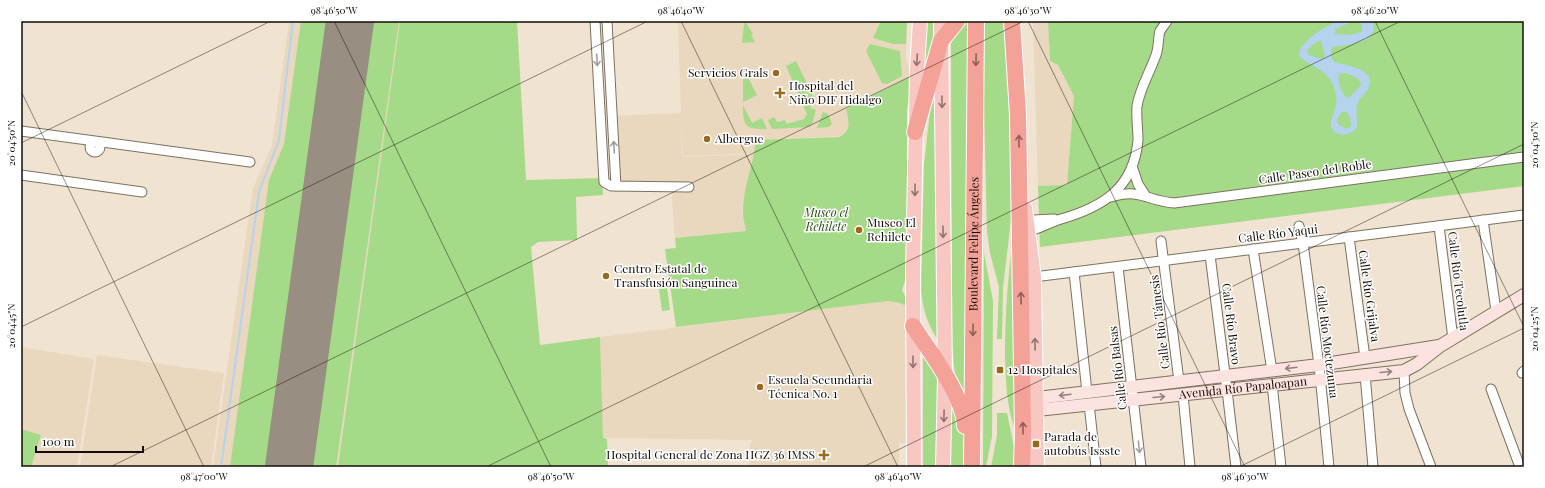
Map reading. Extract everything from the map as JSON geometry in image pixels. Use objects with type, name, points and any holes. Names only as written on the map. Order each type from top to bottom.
[{"type":"highway","points":[[915,132],[941,40],[957,21]]},
{"type":"highway","name":"Boulevard Felipe Ángeles","points":[[972,467],[976,21]]},
{"type":"highway","points":[[1012,21],[1018,114],[1020,180],[1024,228],[1024,432],[1022,467]]},
{"type":"highway","points":[[913,326],[961,405],[965,420],[968,467]]},
{"type":"main road","points":[[914,467],[913,326],[915,132],[920,21]]},
{"type":"main road","points":[[941,21],[945,377],[943,467]]},
{"type":"main road","points":[[1024,228],[1034,277],[1037,467]]},
{"type":"street","points":[[595,21],[604,182],[611,186],[689,187]]},
{"type":"street","points":[[607,21],[616,186]]},
{"type":"street","points":[[1024,228],[1086,211],[1111,197],[1119,187],[1132,166],[1138,141],[1137,107],[1141,90],[1152,68],[1159,47],[1160,32],[1156,21]]},
{"type":"street","points":[[1160,32],[1167,21]]},
{"type":"street","points":[[596,42],[608,43]]},
{"type":"street","points":[[21,131],[90,143],[250,162]]},
{"type":"street","name":"Calle Paseo del Roble","points":[[1111,197],[1123,193],[1134,193],[1145,195],[1161,202],[1174,203],[1524,157]]},
{"type":"street","points":[[1132,166],[1138,184],[1145,195]]},
{"type":"street","points":[[21,175],[142,192]]},
{"type":"street","name":"Calle Río Yaqui","points":[[1034,277],[1524,215]]},
{"type":"street","points":[[1483,220],[1496,311]]},
{"type":"street","name":"Calle Río Moctezuma","points":[[1299,226],[1303,243],[1321,379],[1329,467]]},
{"type":"street","name":"Calle Río Tecolutla","points":[[1439,226],[1453,339]]},
{"type":"street","name":"Calle Río Grijalva","points":[[1348,237],[1365,358]]},
{"type":"street","name":"Calle Río Támesis","points":[[1161,241],[1179,381]]},
{"type":"street","points":[[1253,250],[1272,371]]},
{"type":"street","name":"Calle Río Bravo","points":[[1210,255],[1236,467]]},
{"type":"street","name":"Calle Río Balsas","points":[[1118,267],[1141,467]]},
{"type":"street","points":[[1074,272],[1096,467]]},
{"type":"street","name":"Avenida Río Papaloapan","points":[[1133,393],[1183,395],[1404,370],[1417,364],[1440,346],[1524,295]]},
{"type":"street","name":"Avenida Río Papaloapan","points":[[1037,404],[1133,393],[1179,381],[1272,371],[1440,346]]},
{"type":"street","points":[[1404,370],[1405,393],[1409,409],[1431,467]]},
{"type":"street","points":[[1365,374],[1373,467]]},
{"type":"street","points":[[1272,384],[1281,467]]},
{"type":"street","points":[[1491,389],[1520,467]]},
{"type":"street","points":[[1183,395],[1190,467]]},
{"type":"shaded area","points":[[289,21],[400,21],[338,467],[213,467],[253,188],[272,146]]},
{"type":"shaded area","name":"Hospital del Niño DIF Hidalgo","points":[[678,21],[907,21],[906,58],[911,76],[846,109],[849,124],[848,129],[838,136],[755,140],[754,153],[683,156],[681,118],[682,157],[755,154],[743,199],[742,210],[746,231],[675,238],[671,187],[616,187],[610,116],[681,113]]},
{"type":"shaded area","points":[[1033,21],[1048,21],[1050,61],[1058,65],[1074,96],[1067,185],[1038,186]]},
{"type":"shaded area","name":"Escuela Secundaria Técnica No. 1","points":[[888,301],[900,303],[912,309],[917,443],[899,443],[899,467],[749,467],[750,443],[752,443],[752,440],[603,438],[600,337]]},
{"type":"shaded area","points":[[21,347],[94,359],[77,467],[21,467]]},
{"type":"shaded area","points":[[97,355],[224,373],[211,467],[80,467]]},
{"type":"green space","points":[[301,21],[336,21],[274,467],[230,467],[269,180],[284,144]]},
{"type":"green space","points":[[364,21],[399,21],[336,467],[303,467]]},
{"type":"green space","points":[[400,21],[517,21],[526,180],[602,178],[603,195],[576,197],[577,240],[538,242],[531,247],[540,345],[600,337],[603,438],[607,439],[608,467],[338,467]]},
{"type":"green space","points":[[745,21],[753,34],[751,35],[755,42],[742,43]]},
{"type":"green space","points":[[881,21],[907,21],[906,44],[893,44],[873,38]]},
{"type":"green space","points":[[925,21],[938,21],[927,67],[923,66]]},
{"type":"green space","points":[[960,21],[972,21],[970,407],[955,373],[952,347],[951,43],[955,30]]},
{"type":"green space","points":[[982,21],[1006,21],[1012,211],[1003,288],[1002,339],[997,339],[999,287],[990,253],[987,232]]},
{"type":"green space","points":[[1048,21],[1524,21],[1524,186],[1040,247],[1038,186],[1067,185],[1074,96],[1058,65],[1050,61]]},
{"type":"green space","points":[[870,44],[900,51],[902,76],[887,84],[882,83],[866,51]]},
{"type":"green space","points":[[796,61],[814,98],[810,108],[816,110],[812,124],[809,127],[772,129],[768,120],[774,117],[777,122],[785,120],[786,124],[804,119],[807,114],[786,66]]},
{"type":"green space","points":[[743,71],[745,72],[757,95],[743,102]]},
{"type":"green space","name":"Museo el Rehilete","points":[[911,76],[911,93],[907,109],[907,259],[906,278],[902,290],[905,296],[905,303],[911,305],[912,309],[900,303],[888,301],[676,327],[665,249],[676,248],[675,238],[746,231],[743,214],[744,200],[753,158],[755,140],[839,137],[848,129],[849,122],[846,109]]},
{"type":"green space","points":[[934,76],[939,76],[939,342],[927,318],[921,291],[924,164]]},
{"type":"green space","points":[[743,105],[752,123],[762,118],[767,129],[747,126],[744,118]]},
{"type":"green space","points":[[823,112],[828,114],[832,124],[829,127],[817,128]]},
{"type":"green space","points":[[984,253],[993,301],[992,436],[986,467],[983,467]]},
{"type":"green space","points":[[1013,253],[1015,429],[1008,402],[1005,356],[1007,292],[1011,254]]},
{"type":"green space","points":[[667,288],[670,310],[662,311],[659,289]]},
{"type":"green space","points":[[923,345],[939,362],[942,467],[923,467]]},
{"type":"green space","points":[[951,387],[966,422],[966,467],[949,467]]},
{"type":"green space","points":[[997,413],[1007,413],[1015,452],[1015,467],[991,467],[997,435]]},
{"type":"green space","points":[[21,429],[41,435],[31,467],[21,467]]},
{"type":"water","points":[[1340,21],[1354,21],[1335,29],[1335,34],[1349,35],[1359,33],[1362,31],[1362,25],[1359,21],[1372,21],[1374,28],[1372,34],[1361,42],[1332,47],[1331,50],[1331,56],[1334,62],[1358,68],[1368,76],[1370,81],[1368,89],[1357,105],[1357,127],[1352,132],[1343,135],[1336,133],[1331,126],[1331,119],[1337,101],[1332,83],[1326,74],[1299,56],[1300,49],[1309,39],[1323,29]],"holes":[[[1321,40],[1325,57],[1322,59],[1309,55],[1307,52],[1309,48],[1314,43]],[[1345,73],[1353,76],[1360,82],[1361,85],[1350,97],[1347,98],[1341,90],[1339,74]],[[1344,111],[1346,112],[1349,115],[1351,126],[1347,129],[1339,125],[1337,121],[1338,117]]]},
{"type":"waterway","points":[[221,467],[259,192],[279,140],[293,21]]},
{"type":"runway","points":[[289,467],[350,21]]},
{"type":"place","name":"Servicios Grals","points":[[776,73]]},
{"type":"place","name":"Hospital del Niño DIF Hidalgo","points":[[780,93]]},
{"type":"place","name":"Albergue","points":[[707,139]]},
{"type":"place","name":"Museo El Rehilete","points":[[859,230]]},
{"type":"place","name":"Centro Estatal de Transfusión Sanguinea","points":[[606,276]]},
{"type":"place","name":"12 Hospitales","points":[[1000,370]]},
{"type":"place","name":"Escuela Secundaria Técnica No. 1","points":[[760,387]]},
{"type":"place","name":"Parada de autobús Issste","points":[[1036,444]]},
{"type":"place","name":"Hospital General de Zona HGZ 36 IMSS","points":[[824,455]]}]
